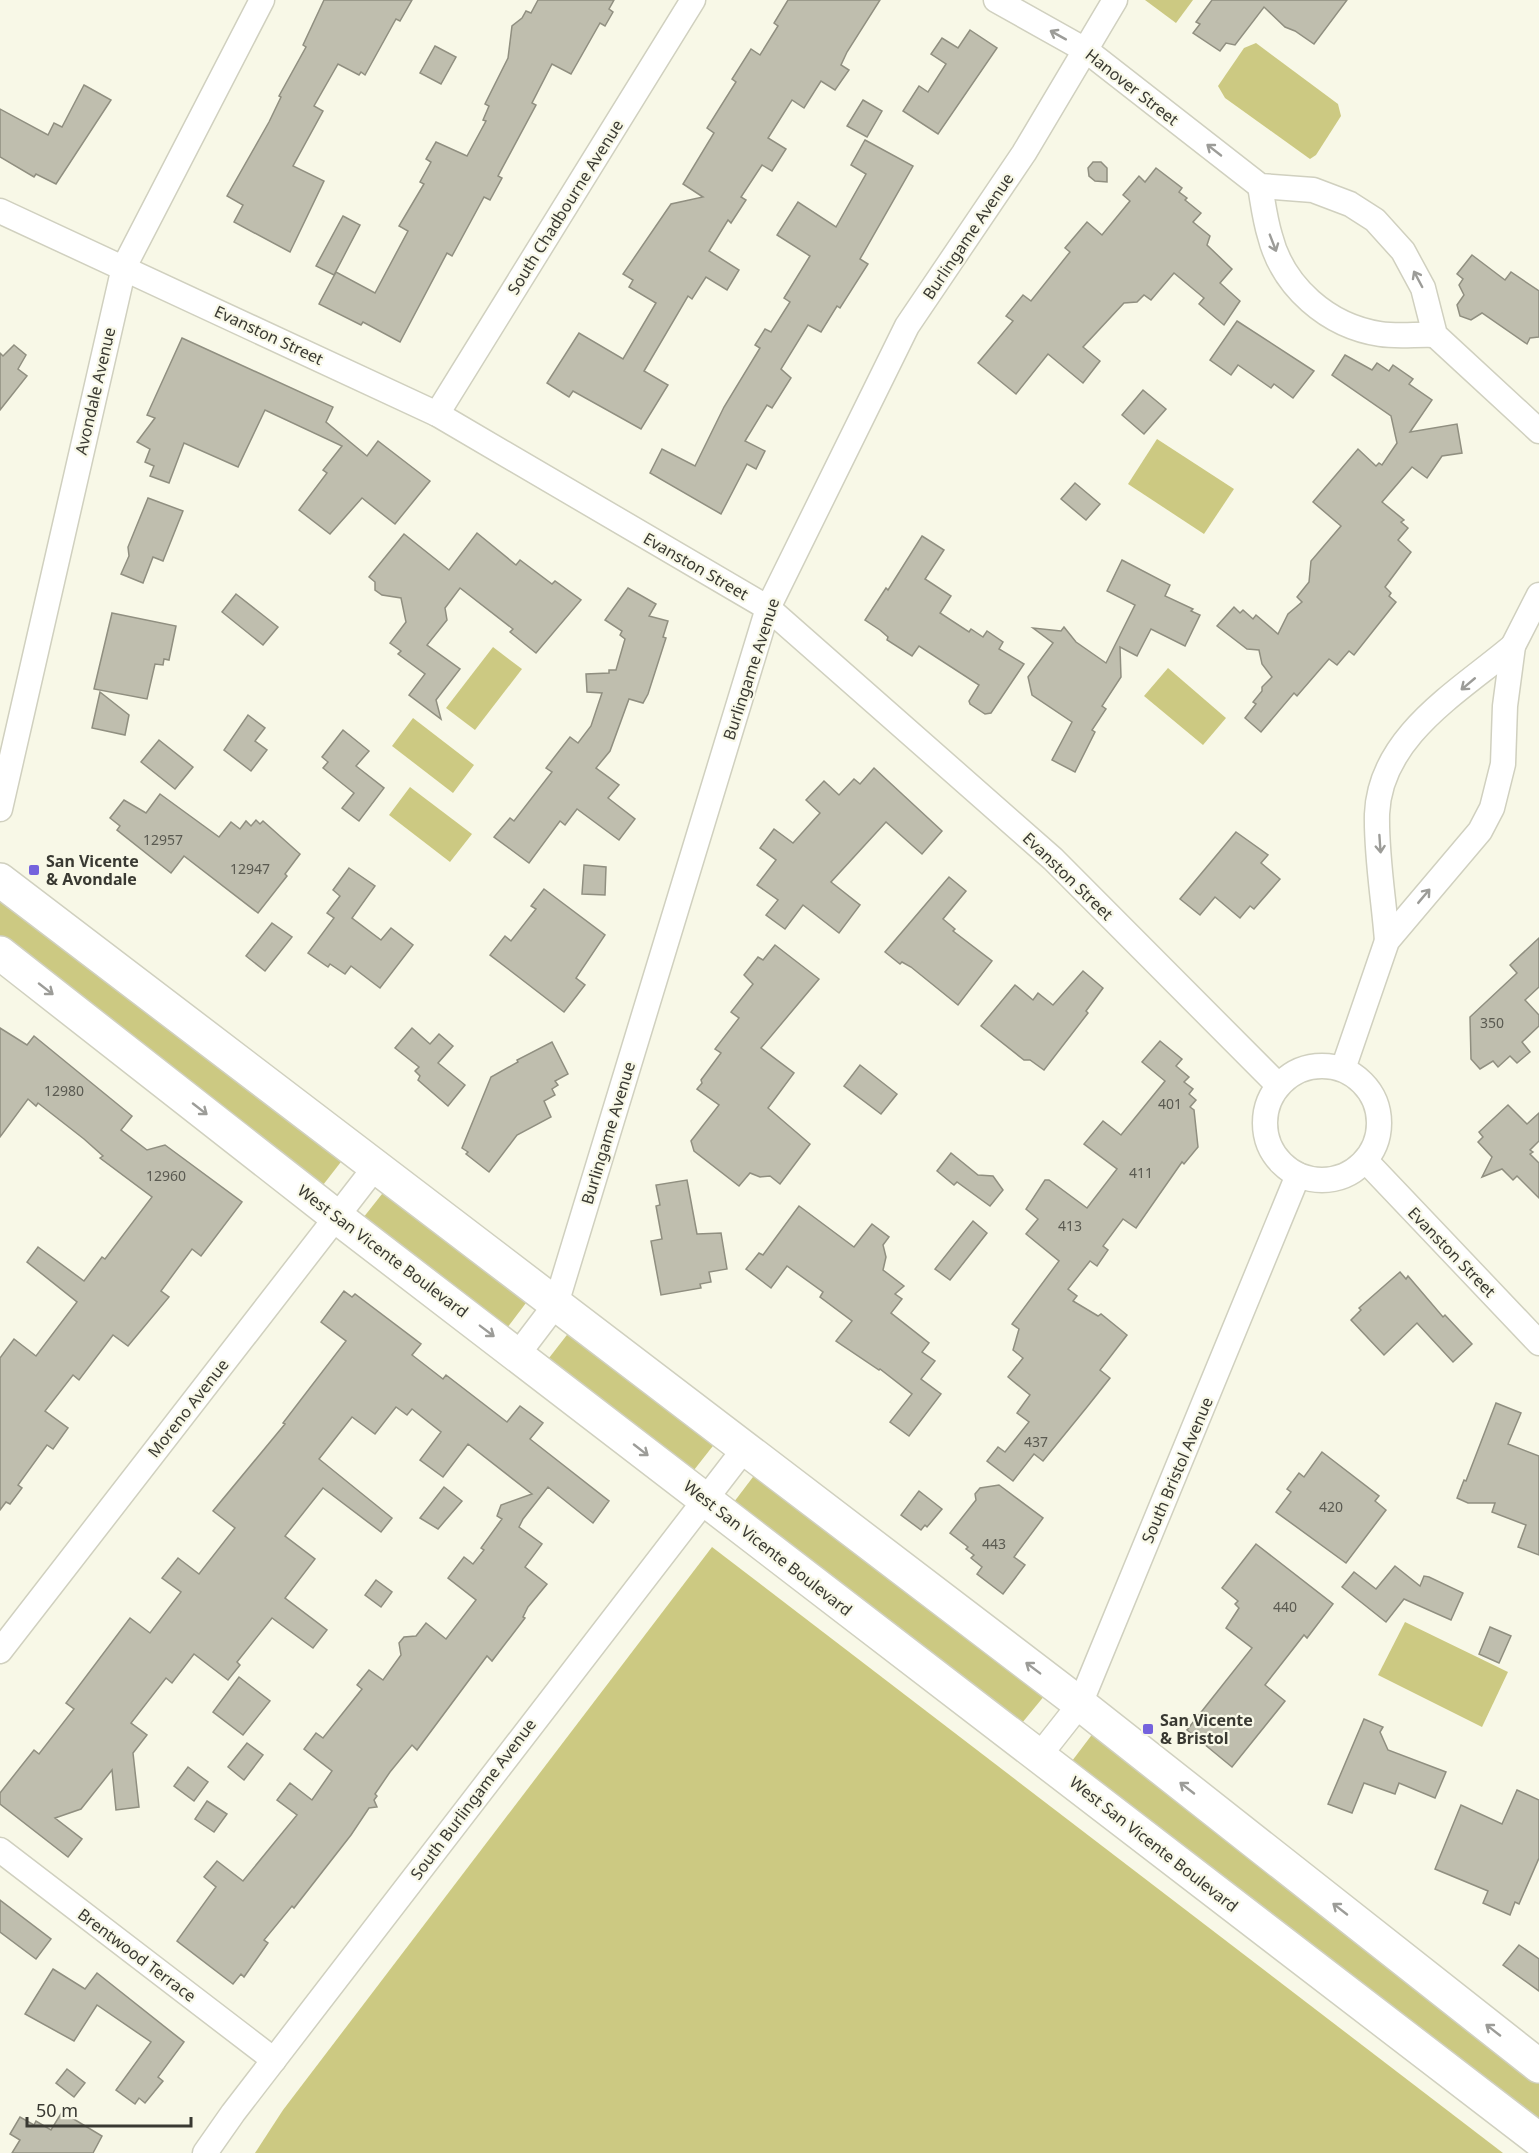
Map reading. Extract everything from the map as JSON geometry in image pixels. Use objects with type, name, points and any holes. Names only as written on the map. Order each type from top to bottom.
[{"type":"main road","points":[[0,880],[1080,1704],[1539,2066]]},
{"type":"main road","name":"West San Vicente Boulevard","points":[[0,953],[703,1499],[1539,2140]]},
{"type":"street","name":"Avondale Avenue","points":[[0,809],[124,267],[262,0]]},
{"type":"street","name":"South Chadbourne Avenue","points":[[437,414],[693,0]]},
{"type":"street","name":"Hanover Street","points":[[996,0],[1087,51],[1260,186]]},
{"type":"street","name":"Burlingame Avenue","points":[[518,1354],[556,1304],[768,608],[907,326],[1024,153],[1087,51],[1115,0]]},
{"type":"street","points":[[1435,335],[1380,334],[1342,324],[1310,303],[1285,272],[1274,246],[1260,186],[1313,190],[1350,204],[1375,220],[1403,251],[1423,288],[1435,335],[1539,431]]},
{"type":"street","name":"Evanston Street","points":[[0,211],[437,414],[768,608],[1053,859],[1278,1085]]},
{"type":"street","points":[[1343,1069],[1387,941],[1480,831],[1492,808],[1503,764],[1505,706],[1513,646],[1539,595]]},
{"type":"street","points":[[1387,941],[1377,813],[1384,777],[1398,749],[1420,722],[1513,646]]},
{"type":"street","points":[[1326,1065],[1343,1069],[1365,1085],[1378,1109],[1377,1136],[1365,1161],[1352,1173],[1334,1179],[1316,1180],[1298,1175],[1283,1165],[1272,1151],[1266,1135],[1264,1117],[1269,1100],[1278,1085],[1292,1073],[1308,1066],[1326,1065]]},
{"type":"street","name":"Evanston Street","points":[[1365,1161],[1539,1342]]},
{"type":"street","name":"Moreno Avenue","points":[[0,1651],[376,1166]]},
{"type":"street","name":"South Bristol Avenue","points":[[1039,1756],[1080,1704],[1298,1175]]},
{"type":"street","name":"South Burlingame Avenue","points":[[205,2153],[703,1499],[745,1448]]},
{"type":"street","name":"Brentwood Terrace","points":[[0,1850],[274,2060]]},
{"type":"shaded area","points":[[1145,0],[1193,0],[1176,23]]},
{"type":"shaded area","points":[[1256,43],[1338,104],[1341,116],[1316,155],[1310,159],[1225,98],[1218,86],[1244,48]]},
{"type":"shaded area","points":[[1157,439],[1234,489],[1204,534],[1128,484]]},
{"type":"shaded area","points":[[493,647],[522,669],[475,730],[446,708]]},
{"type":"shaded area","points":[[1168,668],[1226,718],[1203,745],[1144,696]]},
{"type":"shaded area","points":[[413,718],[474,765],[453,793],[392,746]]},
{"type":"shaded area","points":[[410,787],[472,834],[450,862],[389,815]]},
{"type":"shaded area","points":[[0,894],[344,1158],[323,1185],[0,938]]},
{"type":"shaded area","points":[[386,1189],[529,1299],[507,1328],[363,1218]]},
{"type":"shaded area","points":[[570,1331],[716,1442],[694,1470],[549,1358]]},
{"type":"shaded area","points":[[756,1473],[1045,1695],[1022,1723],[734,1502]]},
{"type":"shaded area","points":[[712,1547],[1503,2153],[255,2153],[283,2110]]},
{"type":"shaded area","points":[[1405,1622],[1508,1672],[1482,1727],[1378,1675]]},
{"type":"shaded area","points":[[1094,1732],[1539,2075],[1539,2121],[1072,1761]]},
{"type":"building","points":[[324,0],[412,0],[400,21],[396,19],[365,75],[361,72],[359,75],[338,64],[314,106],[323,111],[293,166],[324,181],[290,252],[234,222],[243,205],[227,196],[269,122],[281,97],[279,96],[306,47],[303,45]]},
{"type":"building","points":[[538,0],[614,0],[609,9],[613,12],[605,26],[600,23],[571,74],[552,64],[532,103],[536,105],[498,176],[502,178],[490,200],[484,197],[452,256],[447,253],[400,342],[363,322],[361,325],[319,304],[336,272],[375,293],[408,231],[399,226],[424,184],[420,182],[431,162],[426,159],[436,142],[467,156],[486,121],[483,120],[489,106],[485,104],[508,58],[512,26],[522,18],[526,11],[531,13]]},
{"type":"building","points":[[788,0],[880,0],[847,52],[841,65],[849,70],[835,90],[821,81],[804,108],[792,100],[768,138],[786,149],[772,171],[762,165],[741,197],[746,200],[731,223],[728,220],[709,251],[739,270],[727,290],[706,277],[692,299],[688,296],[644,371],[668,385],[641,429],[573,391],[569,397],[547,383],[579,333],[623,359],[656,303],[629,287],[633,280],[623,274],[671,204],[703,197],[683,184],[714,133],[707,128],[736,82],[732,79],[751,49],[760,55],[778,26],[774,23]]},
{"type":"building","points":[[1212,0],[1347,0],[1314,44],[1285,27],[1264,7],[1235,45],[1226,43],[1220,51],[1193,33],[1200,24],[1196,22]]},
{"type":"building","points":[[970,30],[997,48],[938,134],[903,111],[919,86],[928,92],[946,64],[931,54],[942,38],[958,48]]},
{"type":"building","points":[[435,46],[456,57],[441,84],[420,73]]},
{"type":"building","points":[[84,85],[111,100],[56,184],[36,174],[34,177],[0,157],[0,109],[48,135],[54,123],[62,127]]},
{"type":"building","points":[[863,100],[882,111],[867,137],[847,126]]},
{"type":"building","points":[[865,140],[913,166],[860,259],[868,264],[840,308],[837,306],[821,332],[808,325],[781,369],[791,378],[772,408],[767,405],[745,441],[765,451],[756,469],[747,464],[721,514],[650,473],[662,449],[695,466],[724,407],[760,348],[755,345],[765,329],[771,332],[790,302],[784,298],[810,256],[777,235],[798,202],[836,227],[866,174],[851,165]]},
{"type":"building","points":[[1093,162],[1101,162],[1107,168],[1107,182],[1095,181],[1089,176],[1088,168]]},
{"type":"building","points":[[1156,168],[1182,188],[1179,192],[1187,198],[1185,200],[1201,213],[1193,222],[1210,236],[1207,245],[1232,269],[1220,283],[1240,301],[1224,325],[1199,304],[1204,298],[1174,273],[1151,300],[1144,295],[1137,302],[1124,303],[1083,347],[1100,361],[1083,383],[1048,354],[1016,394],[978,363],[1013,321],[1006,316],[1023,295],[1031,301],[1070,252],[1065,248],[1087,222],[1102,235],[1130,201],[1123,195],[1139,176],[1145,182]]},
{"type":"building","points":[[343,216],[360,225],[334,275],[316,266]]},
{"type":"building","points":[[1472,255],[1505,280],[1511,272],[1539,291],[1539,337],[1530,338],[1527,344],[1482,313],[1471,320],[1460,316],[1457,305],[1464,295],[1459,285],[1463,279],[1457,274]]},
{"type":"building","points":[[1237,321],[1314,371],[1293,398],[1274,384],[1271,388],[1238,365],[1231,375],[1210,360]]},
{"type":"building","points":[[182,338],[333,407],[326,422],[367,456],[378,441],[430,481],[395,524],[362,498],[330,534],[299,510],[327,473],[323,470],[342,446],[265,410],[238,467],[184,443],[169,483],[150,476],[154,466],[145,462],[150,449],[137,442],[155,418],[147,415]]},
{"type":"building","points":[[14,345],[26,355],[18,369],[27,376],[0,410],[0,353],[3,356]]},
{"type":"building","points":[[1345,355],[1372,370],[1377,363],[1389,371],[1393,365],[1413,379],[1409,384],[1432,400],[1410,432],[1457,424],[1462,453],[1442,456],[1427,478],[1412,467],[1382,502],[1404,520],[1401,522],[1408,528],[1398,540],[1411,552],[1385,587],[1391,593],[1389,596],[1396,602],[1354,655],[1349,651],[1337,665],[1329,659],[1297,696],[1294,693],[1261,732],[1245,718],[1256,704],[1253,702],[1262,691],[1262,687],[1272,677],[1262,664],[1259,650],[1247,649],[1217,626],[1234,607],[1240,613],[1243,610],[1253,619],[1256,615],[1278,634],[1288,614],[1302,602],[1297,597],[1309,582],[1311,561],[1341,526],[1313,502],[1358,449],[1376,466],[1379,463],[1382,465],[1397,443],[1391,416],[1332,375]]},
{"type":"building","points":[[1143,390],[1166,409],[1144,434],[1122,415]]},
{"type":"building","points":[[1075,483],[1100,504],[1086,520],[1061,499]]},
{"type":"building","points":[[148,498],[183,511],[163,561],[153,557],[143,583],[121,574],[129,556],[128,547]]},
{"type":"building","points":[[477,533],[516,565],[520,560],[552,584],[555,581],[581,600],[536,653],[510,632],[513,629],[460,588],[445,608],[447,620],[427,645],[460,669],[436,700],[441,719],[409,695],[425,674],[398,654],[401,651],[390,643],[406,622],[401,598],[382,595],[375,590],[375,582],[369,577],[404,534],[449,570]]},
{"type":"building","points":[[922,536],[944,550],[925,579],[951,596],[940,613],[969,632],[971,629],[983,637],[987,631],[1003,642],[999,649],[1024,664],[991,713],[985,714],[970,704],[969,701],[979,685],[919,646],[912,656],[887,640],[888,637],[865,620],[886,588],[888,590]]},
{"type":"building","points":[[1122,560],[1170,585],[1165,596],[1193,609],[1191,611],[1200,615],[1185,646],[1151,629],[1137,656],[1120,647],[1121,677],[1102,706],[1106,709],[1092,730],[1095,732],[1075,772],[1052,760],[1072,722],[1032,695],[1028,677],[1053,643],[1033,628],[1061,631],[1064,627],[1076,642],[1106,663],[1135,605],[1107,591]]},
{"type":"building","points":[[628,588],[656,604],[649,616],[668,621],[663,637],[666,638],[648,694],[643,703],[629,699],[610,751],[596,768],[619,785],[608,798],[635,819],[619,840],[577,809],[565,825],[560,821],[529,863],[494,837],[510,818],[514,821],[552,772],[546,768],[570,737],[578,743],[591,726],[602,693],[587,692],[586,674],[609,673],[609,670],[616,670],[625,639],[620,635],[622,631],[605,620]]},
{"type":"building","points":[[236,594],[278,627],[263,645],[222,612]]},
{"type":"building","points":[[112,613],[176,626],[169,660],[164,659],[163,665],[155,664],[147,699],[94,689]]},
{"type":"building","points":[[100,692],[129,715],[125,735],[92,728]]},
{"type":"building","points":[[248,715],[265,728],[255,741],[267,750],[251,771],[224,750]]},
{"type":"building","points":[[343,730],[369,751],[356,766],[384,788],[359,821],[342,808],[354,793],[323,768],[328,762],[322,757]]},
{"type":"building","points":[[159,740],[193,767],[175,789],[141,762]]},
{"type":"building","points":[[874,768],[942,831],[922,854],[886,822],[831,882],[860,905],[839,933],[803,905],[785,929],[766,915],[778,900],[757,885],[776,860],[760,848],[774,829],[793,843],[820,813],[806,800],[824,781],[839,795],[854,779],[860,784]]},
{"type":"building","points":[[160,794],[219,837],[231,822],[240,829],[246,821],[251,826],[256,820],[260,824],[263,821],[300,854],[285,874],[287,876],[258,913],[184,856],[171,873],[117,830],[120,826],[110,818],[124,800],[146,813]]},
{"type":"building","points":[[1236,832],[1268,855],[1261,863],[1280,879],[1254,909],[1250,906],[1240,918],[1215,897],[1200,915],[1180,899]]},
{"type":"building","points":[[584,865],[606,867],[605,895],[582,894]]},
{"type":"building","points":[[349,868],[375,886],[352,918],[381,940],[391,928],[413,945],[380,988],[351,966],[345,974],[330,964],[328,967],[308,953],[334,918],[327,913],[340,896],[333,890]]},
{"type":"building","points":[[949,877],[966,891],[943,919],[955,929],[953,931],[992,961],[958,1005],[911,967],[902,962],[900,964],[885,952]]},
{"type":"building","points":[[544,889],[605,935],[576,978],[585,985],[564,1012],[490,955],[505,936],[511,941],[536,909],[531,906]]},
{"type":"building","points":[[272,923],[292,937],[265,971],[246,956]]},
{"type":"building","points":[[1539,938],[1539,987],[1525,1000],[1539,1015],[1539,1026],[1522,1042],[1530,1052],[1517,1063],[1510,1056],[1498,1067],[1493,1061],[1480,1069],[1471,1059],[1470,1017],[1517,973],[1510,965]]},
{"type":"building","points":[[775,945],[819,979],[761,1048],[794,1073],[768,1108],[810,1144],[780,1184],[770,1176],[760,1177],[750,1173],[739,1186],[694,1151],[691,1141],[719,1105],[697,1089],[721,1053],[715,1049],[739,1018],[731,1012],[753,984],[744,975],[758,957],[763,960]]},
{"type":"building","points":[[1083,971],[1103,988],[1086,1011],[1088,1013],[1044,1070],[1030,1060],[1024,1060],[981,1026],[1015,985],[1033,1000],[1038,993],[1053,1005]]},
{"type":"building","points":[[0,1028],[27,1045],[34,1036],[132,1116],[121,1130],[147,1150],[165,1145],[242,1202],[201,1256],[192,1249],[161,1291],[169,1297],[128,1346],[113,1335],[79,1380],[73,1375],[45,1411],[68,1428],[53,1449],[47,1445],[18,1485],[22,1488],[10,1504],[6,1502],[0,1510],[0,1358],[14,1339],[36,1356],[77,1302],[27,1262],[38,1247],[84,1281],[102,1257],[105,1259],[152,1197],[100,1158],[103,1156],[84,1139],[38,1103],[36,1106],[28,1099],[0,1137]]},
{"type":"building","points":[[412,1028],[430,1044],[439,1034],[453,1046],[438,1063],[465,1085],[448,1106],[418,1080],[420,1076],[415,1071],[419,1067],[395,1048]]},
{"type":"building","points":[[1160,1041],[1182,1059],[1176,1066],[1189,1077],[1184,1082],[1193,1089],[1189,1094],[1196,1100],[1190,1107],[1194,1110],[1198,1147],[1184,1164],[1182,1162],[1136,1228],[1123,1219],[1103,1246],[1108,1250],[1097,1266],[1090,1261],[1068,1289],[1077,1296],[1073,1301],[1098,1316],[1101,1314],[1127,1335],[1100,1370],[1110,1378],[1043,1461],[1034,1454],[1013,1481],[987,1461],[998,1447],[1005,1452],[1029,1422],[1017,1413],[1030,1395],[1008,1377],[1023,1358],[1013,1350],[1019,1329],[1012,1324],[1059,1261],[1026,1234],[1038,1219],[1026,1209],[1045,1180],[1049,1180],[1087,1208],[1117,1169],[1084,1144],[1103,1121],[1121,1135],[1165,1081],[1142,1062]]},
{"type":"building","points":[[552,1042],[568,1074],[555,1081],[558,1085],[552,1089],[555,1095],[544,1101],[551,1117],[517,1135],[489,1172],[466,1154],[468,1152],[462,1148],[491,1077],[518,1062],[517,1060]]},
{"type":"building","points":[[860,1065],[897,1094],[881,1114],[844,1086]]},
{"type":"building","points":[[1508,1105],[1527,1124],[1539,1113],[1539,1141],[1530,1150],[1533,1152],[1530,1154],[1539,1163],[1539,1198],[1517,1176],[1513,1180],[1502,1169],[1482,1177],[1492,1157],[1478,1142],[1483,1137],[1479,1132]]},
{"type":"building","points":[[951,1153],[978,1175],[993,1176],[1003,1190],[990,1206],[957,1182],[954,1185],[937,1171]]},
{"type":"building","points":[[687,1180],[697,1234],[721,1233],[727,1269],[709,1272],[711,1282],[700,1284],[701,1288],[661,1295],[651,1241],[662,1239],[656,1206],[660,1205],[656,1185]]},
{"type":"building","points":[[799,1206],[854,1247],[872,1224],[889,1237],[883,1245],[886,1257],[883,1270],[904,1286],[895,1294],[902,1299],[891,1313],[929,1343],[922,1352],[935,1361],[921,1379],[941,1394],[909,1436],[890,1422],[912,1394],[880,1369],[836,1341],[852,1321],[820,1297],[823,1292],[787,1266],[771,1288],[746,1269],[759,1253],[763,1255]]},
{"type":"building","points":[[973,1221],[987,1233],[950,1280],[935,1269]]},
{"type":"building","points":[[1400,1272],[1406,1279],[1408,1276],[1443,1317],[1445,1315],[1472,1344],[1453,1362],[1417,1323],[1384,1355],[1351,1320],[1361,1310],[1359,1308]]},
{"type":"building","points":[[344,1291],[352,1297],[355,1294],[421,1344],[412,1355],[443,1379],[446,1375],[507,1422],[520,1406],[543,1423],[530,1439],[609,1501],[593,1523],[548,1487],[523,1519],[519,1527],[542,1544],[525,1567],[547,1584],[528,1607],[523,1617],[525,1618],[492,1661],[487,1656],[417,1750],[412,1745],[390,1772],[375,1794],[377,1796],[374,1800],[377,1807],[369,1808],[351,1835],[294,1908],[292,1906],[264,1940],[268,1943],[244,1977],[241,1974],[233,1984],[177,1941],[216,1887],[204,1877],[217,1861],[243,1881],[297,1815],[277,1800],[290,1783],[312,1800],[332,1771],[304,1749],[316,1733],[323,1738],[362,1689],[357,1685],[369,1670],[383,1680],[401,1655],[399,1643],[404,1637],[416,1636],[426,1623],[446,1639],[476,1600],[448,1578],[464,1557],[473,1564],[484,1550],[481,1548],[502,1519],[497,1516],[501,1505],[532,1494],[468,1444],[443,1477],[420,1460],[441,1432],[412,1409],[407,1415],[396,1407],[375,1434],[352,1417],[319,1459],[392,1518],[381,1532],[323,1488],[285,1536],[315,1559],[285,1598],[327,1630],[313,1648],[272,1618],[237,1662],[240,1665],[228,1680],[194,1654],[172,1683],[166,1678],[131,1723],[147,1735],[133,1753],[139,1807],[116,1810],[112,1770],[81,1809],[55,1818],[82,1839],[68,1857],[0,1804],[0,1793],[34,1750],[39,1754],[74,1709],[66,1703],[130,1618],[150,1633],[181,1592],[162,1578],[178,1558],[199,1574],[235,1528],[213,1511],[285,1424],[283,1423],[346,1341],[321,1322]]},
{"type":"building","points":[[1496,1403],[1521,1413],[1508,1444],[1539,1456],[1539,1555],[1518,1547],[1526,1525],[1492,1512],[1495,1503],[1468,1503],[1457,1498],[1464,1480],[1466,1481]]},
{"type":"building","points":[[1322,1452],[1379,1496],[1375,1501],[1386,1510],[1346,1563],[1276,1512],[1291,1492],[1287,1489],[1299,1473],[1304,1477]]},
{"type":"building","points":[[999,1485],[1043,1518],[1014,1557],[1025,1565],[1003,1594],[977,1574],[982,1567],[971,1558],[974,1555],[966,1549],[968,1547],[950,1533],[976,1500],[975,1494],[980,1488]]},
{"type":"building","points":[[444,1487],[462,1501],[438,1529],[420,1518]]},
{"type":"building","points":[[919,1491],[942,1509],[927,1527],[925,1525],[921,1530],[901,1515]]},
{"type":"building","points":[[1256,1544],[1333,1604],[1307,1638],[1304,1635],[1265,1685],[1285,1701],[1232,1767],[1187,1730],[1252,1648],[1226,1628],[1239,1608],[1235,1604],[1238,1601],[1222,1588]]},
{"type":"building","points":[[1395,1566],[1420,1586],[1424,1576],[1463,1593],[1451,1620],[1404,1599],[1386,1622],[1342,1587],[1354,1572],[1376,1589]]},
{"type":"building","points":[[376,1580],[392,1592],[381,1607],[365,1595]]},
{"type":"building","points":[[1490,1627],[1511,1636],[1499,1663],[1479,1654]]},
{"type":"building","points":[[239,1677],[270,1701],[243,1735],[213,1712]]},
{"type":"building","points":[[1364,1719],[1383,1727],[1380,1732],[1388,1750],[1446,1772],[1435,1798],[1399,1783],[1395,1794],[1364,1783],[1352,1813],[1328,1804]]},
{"type":"building","points":[[247,1743],[263,1755],[244,1780],[228,1767]]},
{"type":"building","points":[[188,1767],[208,1782],[194,1801],[174,1786]]},
{"type":"building","points":[[1517,1790],[1539,1800],[1539,1858],[1519,1904],[1515,1902],[1510,1915],[1483,1903],[1488,1891],[1435,1869],[1461,1805],[1502,1824]]},
{"type":"building","points":[[207,1801],[227,1814],[214,1832],[195,1819]]},
{"type":"building","points":[[0,1900],[51,1939],[36,1959],[0,1932]]},
{"type":"building","points":[[1519,1945],[1539,1959],[1539,1991],[1503,1965]]},
{"type":"building","points":[[53,1969],[85,1989],[97,1973],[184,2042],[158,2077],[163,2081],[145,2103],[139,2098],[135,2104],[116,2090],[151,2042],[97,2005],[74,2041],[25,2014]]},
{"type":"building","points":[[67,2069],[85,2083],[74,2097],[56,2083]]},
{"type":"building","points":[[62,2112],[102,2136],[93,2153],[12,2153],[20,2140],[10,2134],[20,2117],[34,2125],[36,2121],[51,2130]]},
{"type":"place","name":"San Vicente & Avondale","points":[[34,870]]},
{"type":"place","name":"San Vicente & Bristol","points":[[1148,1729]]}]
